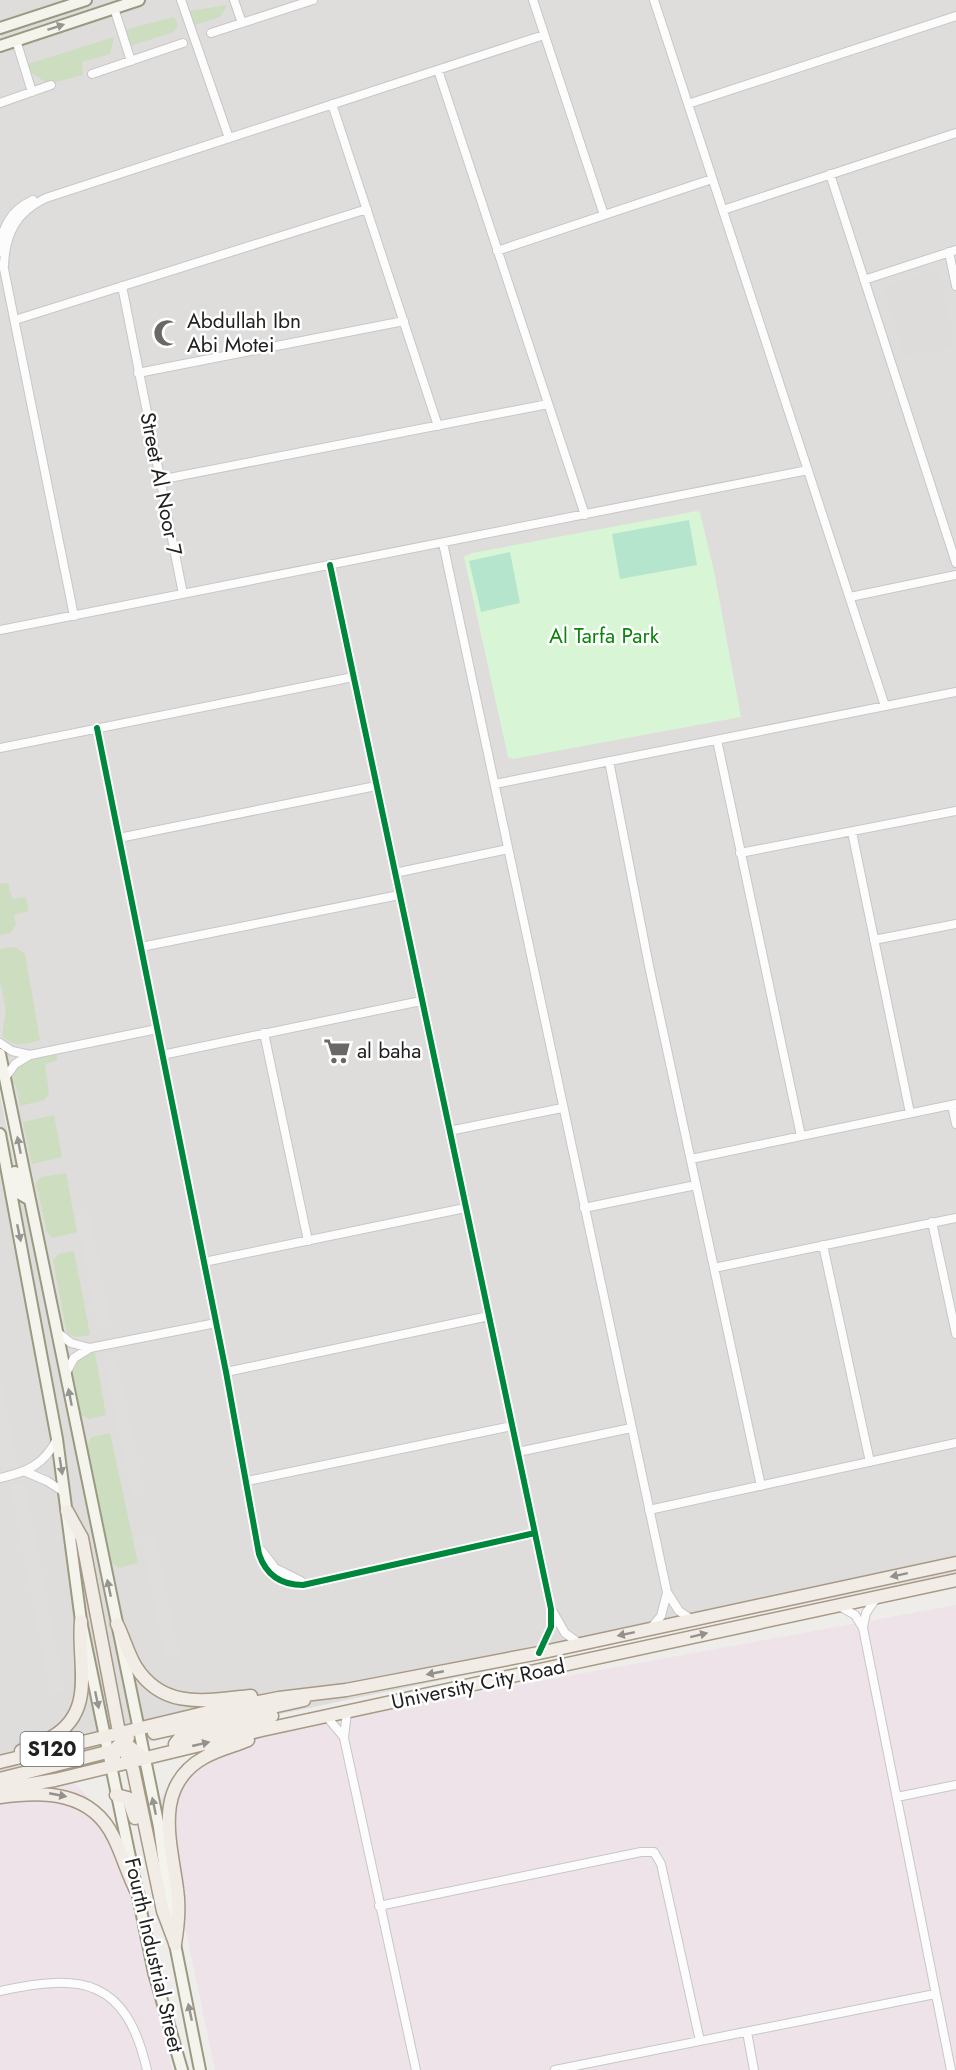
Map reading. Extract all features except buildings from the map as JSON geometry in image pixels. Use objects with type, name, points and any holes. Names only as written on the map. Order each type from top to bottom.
[{"type":"main road","points":[[0,28],[86,0]]},
{"type":"main road","points":[[0,46],[139,0]]},
{"type":"main road","points":[[0,1054],[117,1624],[124,1741],[111,1766]]},
{"type":"main road","points":[[1,1137],[10,1152],[20,1194],[30,1200]]},
{"type":"main road","points":[[1,1137],[57,1439],[81,1621],[104,1736],[124,1741],[144,1758]]},
{"type":"main road","points":[[67,1511],[82,1538],[124,1741],[167,1924],[175,1944]]},
{"type":"main road","name":"University City Road","points":[[4,1761],[104,1736],[124,1741],[279,1698],[312,1695],[539,1653],[956,1563]]},
{"type":"main road","name":"University City Road","points":[[0,1789],[956,1580]]},
{"type":"main road","points":[[4,1761],[53,1737],[64,1728],[79,1706],[84,1680],[80,1652],[81,1621]]},
{"type":"main road","points":[[117,1624],[136,1666],[162,1693],[196,1702],[251,1696],[279,1698]]},
{"type":"main road","points":[[178,1750],[176,1744],[179,1739],[274,1716],[312,1695]]},
{"type":"main road","points":[[0,1779],[124,1741],[293,1704]]},
{"type":"main road","points":[[175,1944],[178,1891],[168,1818],[175,1789],[193,1765],[247,1740],[262,1730]]},
{"type":"main road","name":"Fourth Industrial Street","points":[[144,1758],[164,1854],[175,1944],[200,2070]]},
{"type":"main road","name":"Fourth Industrial Street","points":[[111,1766],[154,1973],[180,2068]]},
{"type":"main road","points":[[0,1797],[42,1793],[60,1794],[91,1809],[113,1835],[138,1894]]},
{"type":"main road","points":[[117,1795],[128,1798],[132,1804],[152,1896],[155,1906],[167,1924]]},
{"type":"street","points":[[181,0],[229,138]]},
{"type":"street","points":[[234,0],[242,23]]},
{"type":"street","points":[[211,33],[312,0]]},
{"type":"street","points":[[532,0],[604,214]]},
{"type":"street","points":[[654,0],[885,706]]},
{"type":"street","points":[[114,8],[131,61]]},
{"type":"street","points":[[688,105],[956,16]]},
{"type":"street","points":[[74,616],[4,266],[0,243],[5,225],[25,204],[544,35]]},
{"type":"street","points":[[16,40],[32,92]]},
{"type":"street","points":[[92,74],[183,43]]},
{"type":"street","points":[[438,70],[585,515]]},
{"type":"street","points":[[0,103],[51,86]]},
{"type":"street","points":[[332,104],[438,426]]},
{"type":"street","points":[[723,210],[956,133]]},
{"type":"street","points":[[830,174],[956,563]]},
{"type":"street","points":[[497,251],[712,179]]},
{"type":"street","points":[[15,320],[367,209]]},
{"type":"street","points":[[864,280],[953,251],[956,286]]},
{"type":"street","name":"Street Al Noor 7","points":[[122,286],[183,594]]},
{"type":"street","points":[[138,373],[404,321]]},
{"type":"street","points":[[159,480],[548,405]]},
{"type":"street","points":[[0,630],[808,470]]},
{"type":"street","points":[[443,543],[667,1592],[679,1611],[692,1619]]},
{"type":"street","points":[[330,565],[551,1609],[548,1636],[539,1653]]},
{"type":"street","points":[[850,597],[956,574]]},
{"type":"street","points":[[0,748],[353,677]]},
{"type":"street","points":[[495,784],[955,694]]},
{"type":"street","points":[[97,728],[264,1566],[280,1581],[295,1585],[535,1533]]},
{"type":"street","points":[[717,740],[801,1136]]},
{"type":"street","points":[[609,761],[760,1486]]},
{"type":"street","points":[[119,838],[376,786]]},
{"type":"street","points":[[740,853],[956,811]]},
{"type":"street","points":[[852,832],[910,1113]]},
{"type":"street","points":[[395,873],[508,849]]},
{"type":"street","points":[[141,947],[399,895]]},
{"type":"street","points":[[874,940],[956,924]]},
{"type":"street","points":[[162,1054],[421,1001]]},
{"type":"street","points":[[5,1078],[15,1064],[30,1055],[157,1029]]},
{"type":"street","points":[[264,1033],[308,1241]]},
{"type":"street","points":[[0,1043],[12,1051],[30,1055]]},
{"type":"street","points":[[691,1159],[954,1104],[956,1124]]},
{"type":"street","points":[[449,1131],[562,1108]]},
{"type":"street","points":[[584,1208],[696,1185]]},
{"type":"street","points":[[204,1262],[465,1208]]},
{"type":"street","points":[[714,1268],[956,1218]]},
{"type":"street","points":[[932,1222],[956,1334]]},
{"type":"street","points":[[824,1245],[870,1462]]},
{"type":"street","points":[[226,1372],[489,1316]]},
{"type":"street","points":[[66,1373],[74,1358],[90,1348],[216,1323]]},
{"type":"street","points":[[57,1332],[71,1343],[90,1348]]},
{"type":"street","points":[[247,1481],[512,1426]]},
{"type":"street","points":[[518,1452],[631,1428]]},
{"type":"street","points":[[0,1478],[26,1473],[44,1459],[57,1439]]},
{"type":"street","points":[[649,1510],[956,1443]]},
{"type":"street","points":[[26,1473],[47,1481],[66,1494]]},
{"type":"street","points":[[651,1629],[661,1616],[667,1592]]},
{"type":"street","points":[[863,1628],[869,1606],[879,1595]]},
{"type":"street","points":[[835,1605],[855,1615],[863,1628],[951,2070]]},
{"type":"street","points":[[551,1609],[565,1633],[580,1644]]},
{"type":"street","points":[[347,1712],[344,1738],[416,2070]]},
{"type":"street","points":[[327,1717],[344,1738]]},
{"type":"street","points":[[897,1797],[956,1785]]},
{"type":"street","points":[[379,1906],[641,1852],[654,1852],[661,1864],[700,2041]]},
{"type":"street","points":[[0,1991],[41,1983],[62,1982],[77,1983],[104,1994],[125,2012],[133,2024],[147,2070]]},
{"type":"street","points":[[555,2070],[935,1994]]},
{"type":"street","points":[[747,2032],[754,2070]]},
{"type":"shaded area","points":[[0,0],[956,0],[956,1572],[0,1773],[0,1095],[23,1206],[0,1084]]},
{"type":"shaded area","points":[[935,270],[940,273],[955,348],[904,356],[885,291],[890,284]]},
{"type":"shaded area","points":[[88,1207],[112,1326],[98,1328],[75,1209]]},
{"type":"shaded area","points":[[117,1357],[145,1494],[132,1497],[104,1359]]},
{"type":"shaded area","points":[[0,1373],[18,1465],[3,1469],[0,1452]]},
{"type":"shaded area","points":[[25,1482],[64,1690],[50,1693],[10,1485]]},
{"type":"shaded area","points":[[155,1536],[180,1656],[165,1659],[141,1538]]},
{"type":"shaded area","points":[[956,1605],[956,2070],[215,2070],[159,1802],[182,1765],[219,1740]]},
{"type":"shaded area","points":[[65,1774],[129,1837],[172,2070],[0,2070],[0,1788]]},
{"type":"green space","points":[[227,5],[220,17],[192,26],[184,12]]},
{"type":"green space","points":[[174,17],[178,25],[174,32],[130,46],[121,42],[121,31]]},
{"type":"green space","points":[[114,37],[110,54],[82,62],[83,75],[48,84],[22,66]]},
{"type":"green space","name":"Al Tarfa Park","points":[[697,511],[700,513],[714,571],[741,717],[513,759],[508,757],[464,557],[472,553]]},
{"type":"green space","points":[[689,520],[697,565],[620,579],[612,534]]},
{"type":"green space","points":[[510,552],[520,603],[481,612],[469,561]]},
{"type":"green space","points":[[8,883],[12,899],[26,897],[29,911],[14,915],[16,924],[11,933],[0,935],[0,884]]},
{"type":"green space","points":[[15,947],[25,954],[40,1040],[20,1044],[10,1042],[2,1035],[6,1010],[0,981],[0,949]]},
{"type":"green space","points":[[56,1055],[58,1060],[45,1064],[49,1094],[44,1100],[20,1106],[16,1085],[11,1084],[9,1078],[13,1072],[23,1063]]},
{"type":"green space","points":[[54,1115],[62,1157],[32,1164],[23,1122]]},
{"type":"green space","points":[[66,1173],[77,1232],[53,1238],[47,1232],[36,1183],[41,1177]]},
{"type":"green space","points":[[74,1251],[90,1335],[76,1337],[67,1334],[53,1260],[59,1254]]},
{"type":"green space","points":[[85,1353],[95,1353],[106,1415],[89,1419],[81,1415],[74,1380],[69,1374],[71,1363]]},
{"type":"green space","points":[[110,1433],[138,1563],[119,1568],[112,1563],[87,1445],[92,1437]]},
{"type":"cycle path","points":[[330,565],[551,1609],[551,1627],[539,1653]]},
{"type":"cycle path","points":[[97,728],[262,1561],[270,1573],[281,1581],[303,1585],[535,1533]]},
{"type":"place","name":"Abdullah Ibn Abi Motei","points":[[167,333]]},
{"type":"place","name":"al baha","points":[[337,1051]]}]
